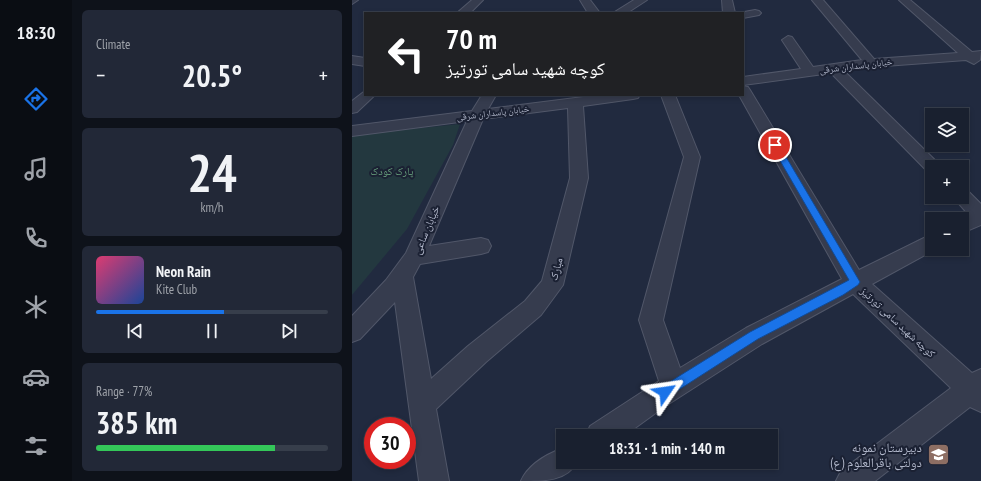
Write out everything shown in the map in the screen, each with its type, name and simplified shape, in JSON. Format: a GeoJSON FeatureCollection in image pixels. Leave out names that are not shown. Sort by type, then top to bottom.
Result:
{"type":"FeatureCollection","features":[{"type":"Feature","properties":{"kind":"street"},"geometry":{"type":"LineString","coordinates":[[464,12],[478,0]]}},
{"type":"Feature","properties":{"kind":"street"},"geometry":{"type":"LineString","coordinates":[[585,0],[593,12]]}},
{"type":"Feature","properties":{"kind":"street"},"geometry":{"type":"LineString","coordinates":[[621,12],[642,0]]}},
{"type":"Feature","properties":{"kind":"street"},"geometry":{"type":"LineString","coordinates":[[727,0],[729,12]]}},
{"type":"Feature","properties":{"kind":"street"},"geometry":{"type":"LineString","coordinates":[[817,0],[872,64]]}},
{"type":"Feature","properties":{"kind":"street"},"geometry":{"type":"LineString","coordinates":[[904,0],[975,55],[981,65]]}},
{"type":"Feature","properties":{"kind":"street"},"geometry":{"type":"LineString","coordinates":[[744,15],[755,13]]}},
{"type":"Feature","properties":{"kind":"street"},"geometry":{"type":"LineString","coordinates":[[788,40],[810,72]]}},
{"type":"Feature","properties":{"kind":"street","name":"خیابان پاسداران شرقی"},"geometry":{"type":"LineString","coordinates":[[744,80],[834,68],[975,55]]}},
{"type":"Feature","properties":{"kind":"street"},"geometry":{"type":"LineString","coordinates":[[352,60],[364,62]]}},
{"type":"Feature","properties":{"kind":"street"},"geometry":{"type":"LineString","coordinates":[[834,68],[926,160]]}},
{"type":"Feature","properties":{"kind":"street","name":"کوچه شهید سامی تورتیز"},"geometry":{"type":"LineString","coordinates":[[744,92],[855,282],[978,390]]}},
{"type":"Feature","properties":{"kind":"street"},"geometry":{"type":"LineString","coordinates":[[352,109],[367,96]]}},
{"type":"Feature","properties":{"kind":"street","name":"خیابان ساعی"},"geometry":{"type":"LineString","coordinates":[[352,331],[373,312],[408,267],[477,115],[488,96]]}},
{"type":"Feature","properties":{"kind":"street","name":"خیابان پاسداران شرقی"},"geometry":{"type":"LineString","coordinates":[[352,131],[626,96]]}},
{"type":"Feature","properties":{"kind":"street"},"geometry":{"type":"LineString","coordinates":[[668,96],[692,157],[651,320],[674,386]]}},
{"type":"Feature","properties":{"kind":"street","name":"مبارک"},"geometry":{"type":"LineString","coordinates":[[422,404],[477,354],[533,308],[552,285],[578,178],[575,103]]}},
{"type":"Feature","properties":{"kind":"street"},"geometry":{"type":"LineString","coordinates":[[969,203],[981,216],[969,222]]}},
{"type":"Feature","properties":{"kind":"street"},"geometry":{"type":"LineString","coordinates":[[434,481],[422,404],[408,267],[481,246]]}},
{"type":"Feature","properties":{"kind":"street"},"geometry":{"type":"LineString","coordinates":[[610,429],[674,386],[754,336],[840,292],[855,282],[925,246]]}},
{"type":"Feature","properties":{"kind":"street"},"geometry":{"type":"LineString","coordinates":[[850,481],[978,390]]}},
{"type":"Feature","properties":{"kind":"street"},"geometry":{"type":"LineString","coordinates":[[536,481],[556,467]]}},
{"type":"Feature","properties":{"kind":"green space","name":"پارک کودک"},"geometry":{"type":"Polygon","coordinates":[[[460,124],[453,145],[407,229],[352,295],[352,135],[460,124]]]}},
{"type":"Feature","properties":{"kind":"place","name":"دبیرستان نمونه دولتی باقرالعلوم (ع)"},"geometry":{"type":"Point","coordinates":[938,454]}},
{"type":"Feature","properties":{"kind":"route"},"geometry":{"type":"LineString","coordinates":[[665,392],[754,336],[840,292],[855,282],[775,145]]}}]}
